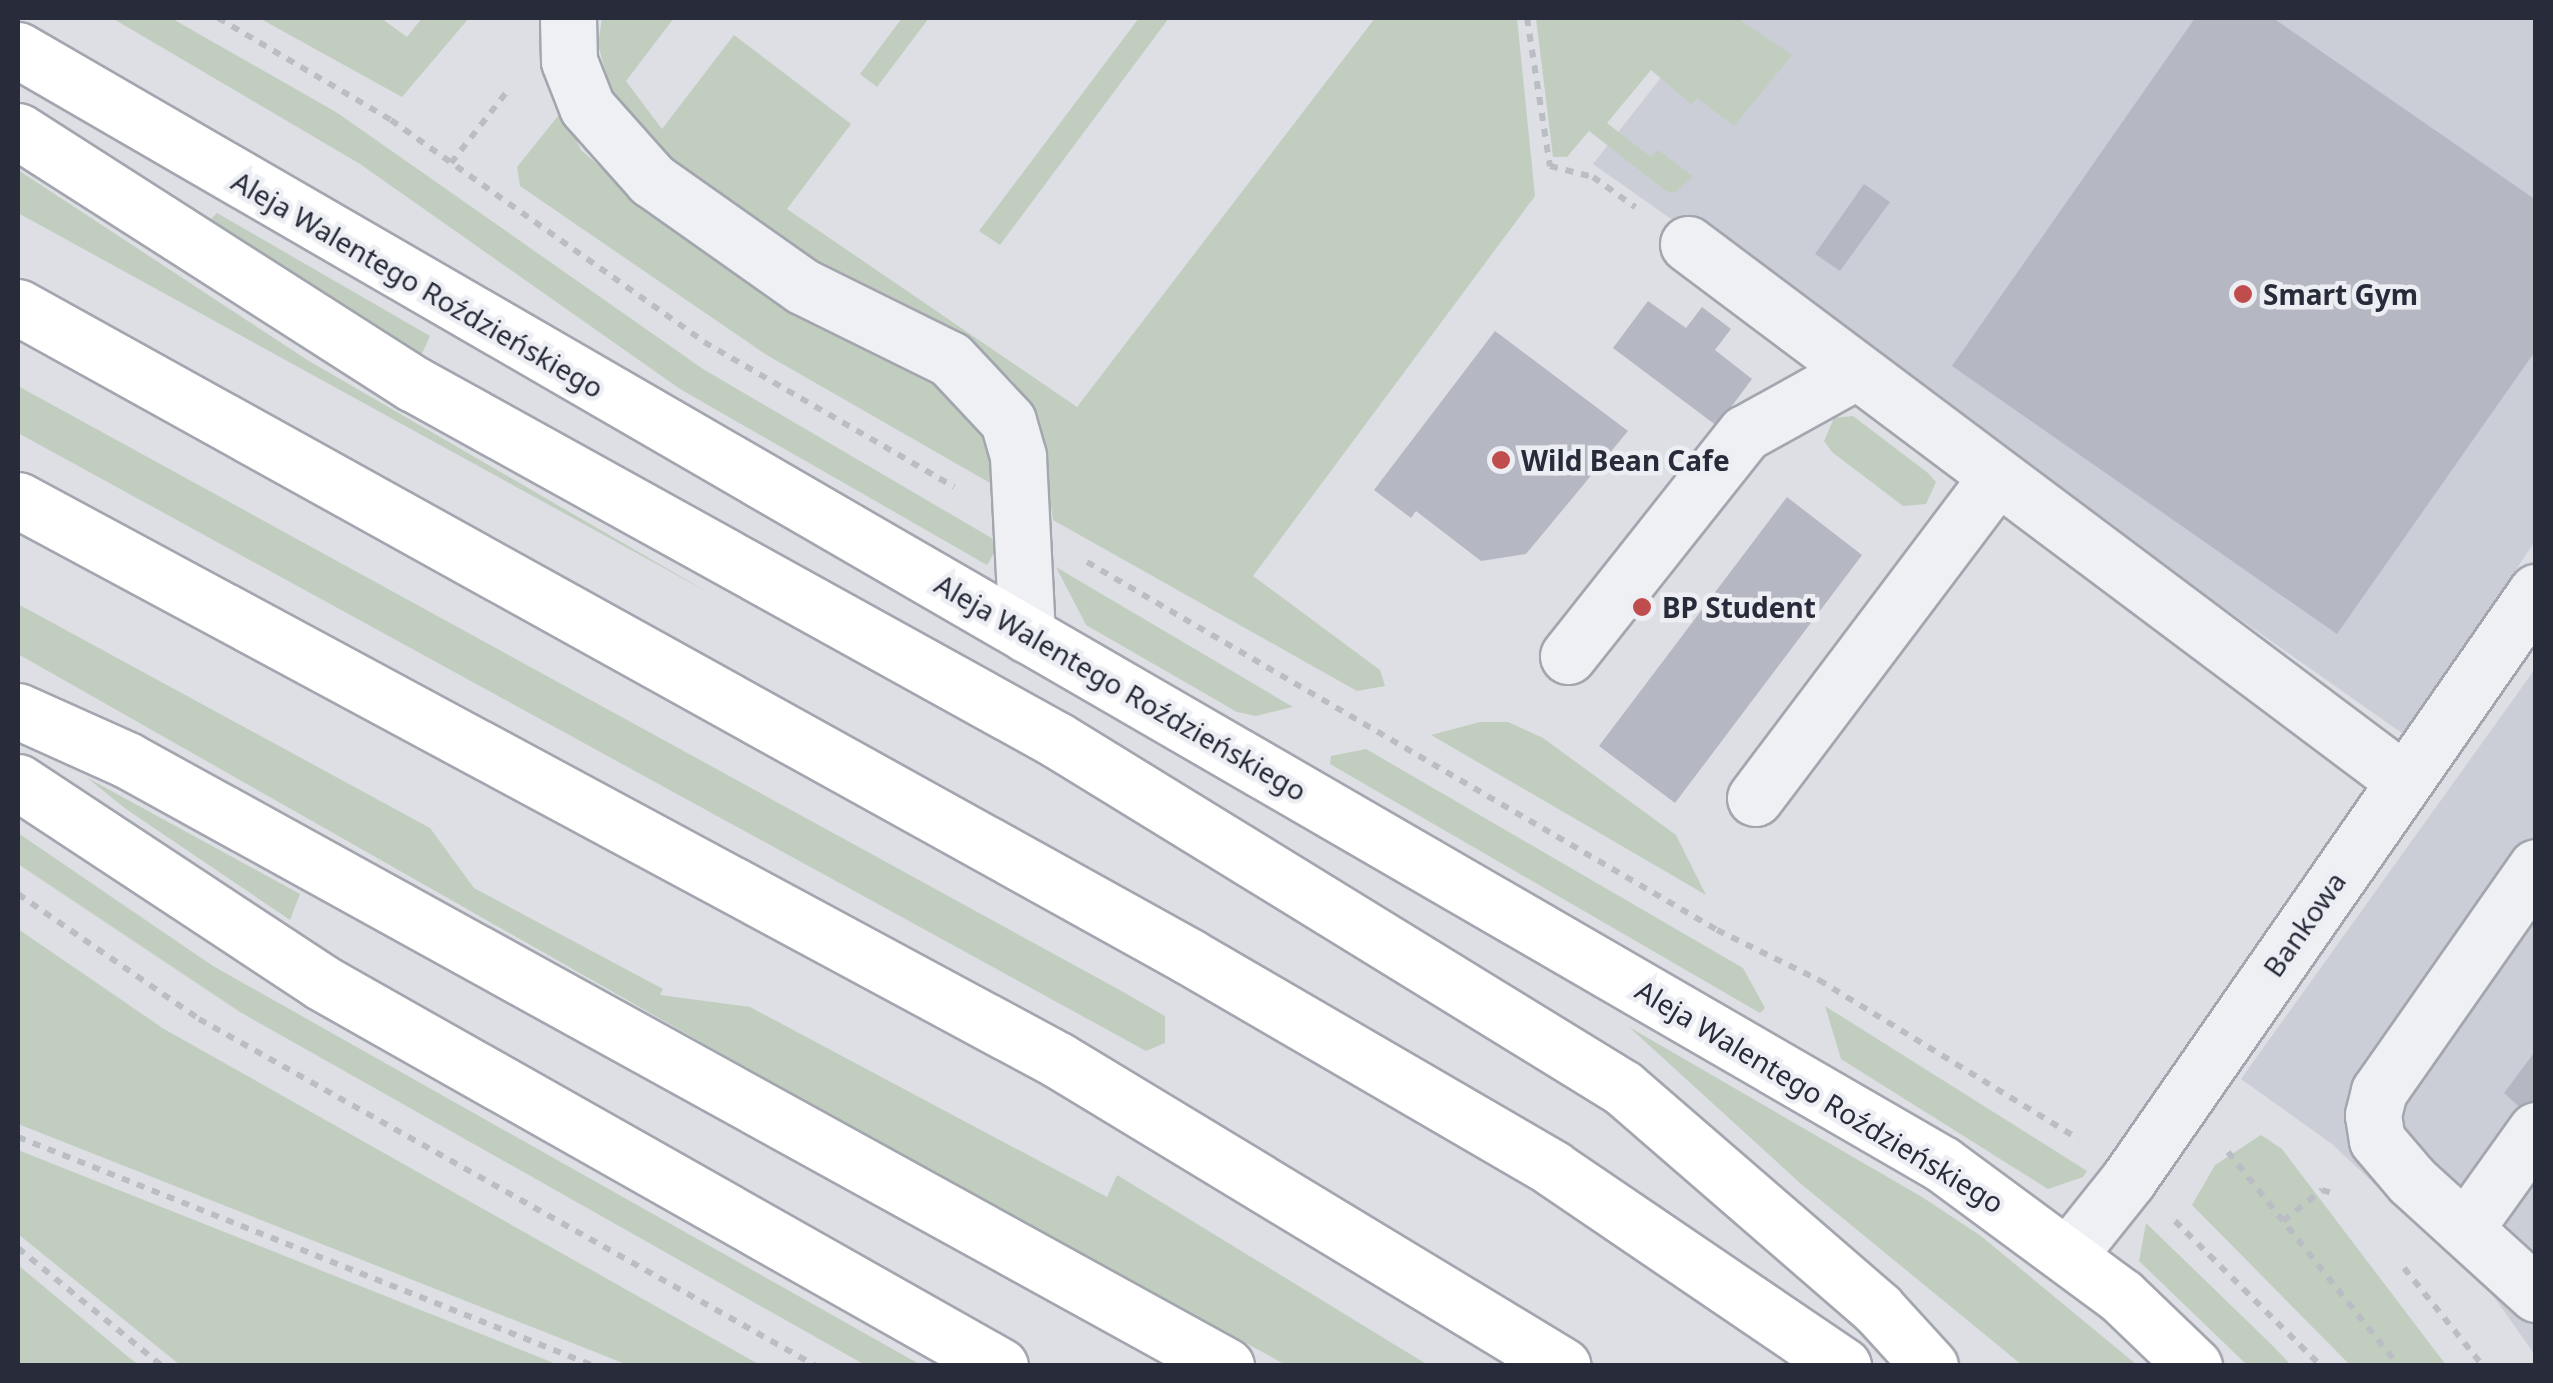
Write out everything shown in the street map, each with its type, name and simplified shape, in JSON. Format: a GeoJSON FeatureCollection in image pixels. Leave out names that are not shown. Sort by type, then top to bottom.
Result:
{"type":"FeatureCollection","features":[{"type":"Feature","properties":{"kind":"main road","name":"Aleja Walentego Roździeńskiego"},"geometry":{"type":"LineString","coordinates":[[18,50],[1942,1164],[2069,1254],[2194,1366]]}},
{"type":"Feature","properties":{"kind":"main road"},"geometry":{"type":"LineString","coordinates":[[18,130],[414,384],[1057,740],[1608,1078],[1878,1309],[1930,1366]]}},
{"type":"Feature","properties":{"kind":"main road"},"geometry":{"type":"LineString","coordinates":[[18,307],[991,842],[1260,997],[1552,1168],[1843,1366]]}},
{"type":"Feature","properties":{"kind":"main road"},"geometry":{"type":"LineString","coordinates":[[18,500],[1058,1060],[1562,1366]]}},
{"type":"Feature","properties":{"kind":"main road"},"geometry":{"type":"LineString","coordinates":[[18,711],[127,760],[1226,1366]]}},
{"type":"Feature","properties":{"kind":"main road"},"geometry":{"type":"LineString","coordinates":[[18,782],[321,982],[1000,1366]]}},
{"type":"Feature","properties":{"kind":"lane"},"geometry":{"type":"LineString","coordinates":[[568,18],[569,61],[587,107],[652,180],[802,286],[950,359],[1008,421],[1024,526],[1027,635]]}},
{"type":"Feature","properties":{"kind":"lane"},"geometry":{"type":"LineString","coordinates":[[1688,244],[1995,479],[2403,780]]}},
{"type":"Feature","properties":{"kind":"lane"},"geometry":{"type":"LineString","coordinates":[[1568,656],[1745,433],[1855,372]]}},
{"type":"Feature","properties":{"kind":"lane"},"geometry":{"type":"LineString","coordinates":[[1756,798],[1995,479]]}},
{"type":"Feature","properties":{"kind":"lane","name":"Bankowa"},"geometry":{"type":"LineString","coordinates":[[2069,1254],[2128,1180],[2403,780],[2519,649],[2536,592]]}},
{"type":"Feature","properties":{"kind":"lane"},"geometry":{"type":"LineString","coordinates":[[2536,867],[2380,1090],[2373,1115],[2376,1140],[2536,1294]]}},
{"type":"Feature","properties":{"kind":"lane"},"geometry":{"type":"LineString","coordinates":[[2465,1229],[2536,1130]]}},
{"type":"Feature","properties":{"kind":"path"},"geometry":{"type":"LineString","coordinates":[[218,18],[391,120],[704,342],[1717,930],[1819,980],[2097,1150],[2236,1276],[2321,1366]]}},
{"type":"Feature","properties":{"kind":"path"},"geometry":{"type":"LineString","coordinates":[[1527,18],[1550,166],[1593,177],[1688,244]]}},
{"type":"Feature","properties":{"kind":"path"},"geometry":{"type":"LineString","coordinates":[[18,894],[198,1019],[816,1366]]}},
{"type":"Feature","properties":{"kind":"path"},"geometry":{"type":"LineString","coordinates":[[18,1137],[594,1366]]}},
{"type":"Feature","properties":{"kind":"path"},"geometry":{"type":"LineString","coordinates":[[2228,1153],[2399,1366]]}},
{"type":"Feature","properties":{"kind":"path"},"geometry":{"type":"LineString","coordinates":[[2283,1221],[2322,1190],[2346,1197]]}},
{"type":"Feature","properties":{"kind":"path"},"geometry":{"type":"LineString","coordinates":[[18,1248],[162,1366]]}},
{"type":"Feature","properties":{"kind":"path"},"geometry":{"type":"LineString","coordinates":[[2396,1258],[2484,1366]]}},
{"type":"Feature","properties":{"kind":"shaded area"},"geometry":{"type":"Polygon","coordinates":[[[1708,18],[2535,18],[2535,541],[2406,736],[1593,164],[1708,18]]]}},
{"type":"Feature","properties":{"kind":"shaded area"},"geometry":{"type":"Polygon","coordinates":[[[2535,669],[2535,1355],[2494,1297],[2332,1144],[2241,1079],[2535,669]]]}},
{"type":"Feature","properties":{"kind":"green space"},"geometry":{"type":"Polygon","coordinates":[[[112,18],[171,18],[336,112],[703,369],[1000,543],[987,565],[680,389],[360,164],[112,18]]]}},
{"type":"Feature","properties":{"kind":"green space"},"geometry":{"type":"Polygon","coordinates":[[[259,18],[381,18],[407,37],[422,18],[469,18],[402,97],[259,18]]]}},
{"type":"Feature","properties":{"kind":"green space"},"geometry":{"type":"Polygon","coordinates":[[[602,18],[674,18],[626,81],[662,129],[734,35],[851,124],[787,209],[1077,407],[1375,18],[1517,18],[1535,196],[1253,576],[1380,670],[1385,686],[1357,691],[1053,520],[1039,423],[1012,380],[969,344],[823,268],[682,172],[615,104],[598,45],[602,18]]]}},
{"type":"Feature","properties":{"kind":"green space"},"geometry":{"type":"Polygon","coordinates":[[[902,18],[929,18],[877,87],[860,74],[902,18]]]}},
{"type":"Feature","properties":{"kind":"green space"},"geometry":{"type":"Polygon","coordinates":[[[1139,18],[1169,18],[1000,245],[979,231],[1139,18]]]}},
{"type":"Feature","properties":{"kind":"green space"},"geometry":{"type":"Polygon","coordinates":[[[1536,18],[1737,18],[1792,55],[1734,126],[1697,98],[1692,105],[1651,70],[1607,123],[1651,157],[1658,150],[1693,176],[1675,193],[1666,191],[1589,131],[1567,157],[1553,157],[1536,18]]]}},
{"type":"Feature","properties":{"kind":"green space"},"geometry":{"type":"Polygon","coordinates":[[[562,111],[581,150],[671,229],[771,297],[944,390],[975,418],[993,452],[997,487],[765,354],[520,186],[517,167],[562,111]]]}},
{"type":"Feature","properties":{"kind":"green space"},"geometry":{"type":"Polygon","coordinates":[[[18,170],[309,361],[711,594],[18,213],[18,170]]]}},
{"type":"Feature","properties":{"kind":"green space"},"geometry":{"type":"Polygon","coordinates":[[[217,213],[430,336],[420,358],[213,230],[210,220],[217,213]]]}},
{"type":"Feature","properties":{"kind":"green space"},"geometry":{"type":"Polygon","coordinates":[[[18,386],[1165,1016],[1165,1043],[1146,1051],[18,433],[18,386]]]}},
{"type":"Feature","properties":{"kind":"green space"},"geometry":{"type":"Polygon","coordinates":[[[1853,416],[1936,482],[1926,504],[1903,506],[1832,452],[1824,441],[1834,418],[1853,416]]]}},
{"type":"Feature","properties":{"kind":"green space"},"geometry":{"type":"Polygon","coordinates":[[[1056,567],[1293,707],[1256,716],[1237,712],[1086,625],[1056,567]]]}},
{"type":"Feature","properties":{"kind":"green space"},"geometry":{"type":"Polygon","coordinates":[[[18,604],[430,828],[474,888],[663,989],[660,995],[750,1007],[1107,1197],[1117,1175],[1428,1365],[1286,1365],[863,1134],[18,654],[18,604]]]}},
{"type":"Feature","properties":{"kind":"green space"},"geometry":{"type":"Polygon","coordinates":[[[1480,722],[1508,722],[1543,738],[1676,835],[1706,895],[1431,735],[1480,722]]]}},
{"type":"Feature","properties":{"kind":"green space"},"geometry":{"type":"Polygon","coordinates":[[[1366,749],[1743,968],[1765,1008],[1760,1013],[1330,764],[1331,756],[1366,749]]]}},
{"type":"Feature","properties":{"kind":"green space"},"geometry":{"type":"Polygon","coordinates":[[[86,777],[300,894],[290,920],[126,809],[86,777]]]}},
{"type":"Feature","properties":{"kind":"green space"},"geometry":{"type":"Polygon","coordinates":[[[18,833],[213,966],[921,1365],[865,1365],[240,1012],[18,864],[18,833]]]}},
{"type":"Feature","properties":{"kind":"green space"},"geometry":{"type":"Polygon","coordinates":[[[18,929],[164,1029],[760,1365],[628,1365],[18,1124],[18,929]]]}},
{"type":"Feature","properties":{"kind":"green space"},"geometry":{"type":"Polygon","coordinates":[[[1825,1006],[2087,1171],[2083,1177],[2048,1189],[1841,1059],[1825,1006]]]}},
{"type":"Feature","properties":{"kind":"green space"},"geometry":{"type":"Polygon","coordinates":[[[1629,1027],[1922,1197],[1981,1236],[2137,1365],[2022,1365],[1801,1184],[1629,1027]]]}},
{"type":"Feature","properties":{"kind":"green space"},"geometry":{"type":"Polygon","coordinates":[[[2261,1135],[2282,1149],[2446,1365],[2350,1365],[2192,1205],[2215,1165],[2261,1135]]]}},
{"type":"Feature","properties":{"kind":"green space"},"geometry":{"type":"Polygon","coordinates":[[[18,1150],[559,1365],[180,1365],[18,1234],[18,1150]]]}},
{"type":"Feature","properties":{"kind":"green space"},"geometry":{"type":"Polygon","coordinates":[[[2146,1223],[2291,1365],[2247,1365],[2139,1261],[2146,1223]]]}},
{"type":"Feature","properties":{"kind":"green space"},"geometry":{"type":"Polygon","coordinates":[[[18,1265],[132,1360],[139,1365],[18,1365],[18,1265]]]}},
{"type":"Feature","properties":{"kind":"building"},"geometry":{"type":"Polygon","coordinates":[[[2195,18],[2273,18],[2536,200],[2536,350],[2337,634],[1952,366],[2195,18]]]}},
{"type":"Feature","properties":{"kind":"building"},"geometry":{"type":"Polygon","coordinates":[[[1864,184],[1890,202],[1840,271],[1815,254],[1864,184]]]}},
{"type":"Feature","properties":{"kind":"building"},"geometry":{"type":"Polygon","coordinates":[[[1648,301],[1686,328],[1702,307],[1731,329],[1715,350],[1752,379],[1717,426],[1613,348],[1648,301]]]}},
{"type":"Feature","properties":{"kind":"building","name":"Wild Bean Cafe"},"geometry":{"type":"Polygon","coordinates":[[[1495,331],[1628,431],[1526,554],[1481,561],[1416,511],[1411,518],[1374,490],[1495,331]]]}},
{"type":"Feature","properties":{"kind":"building"},"geometry":{"type":"Polygon","coordinates":[[[1787,497],[1862,555],[1675,803],[1599,746],[1787,497]]]}},
{"type":"Feature","properties":{"kind":"building"},"geometry":{"type":"Polygon","coordinates":[[[2536,1050],[2536,1122],[2504,1093],[2536,1050]]]}},
{"type":"Feature","properties":{"kind":"place","name":"Smart Gym"},"geometry":{"type":"Point","coordinates":[2243,294]}},
{"type":"Feature","properties":{"kind":"place","name":"Wild Bean Cafe"},"geometry":{"type":"Point","coordinates":[1501,460]}},
{"type":"Feature","properties":{"kind":"place","name":"BP Student"},"geometry":{"type":"Point","coordinates":[1642,607]}}]}
